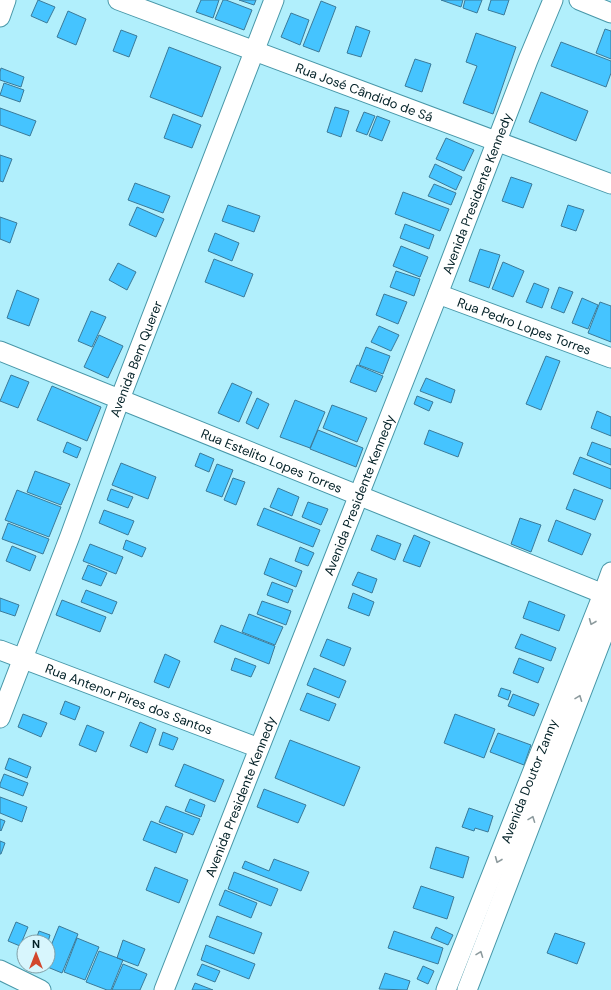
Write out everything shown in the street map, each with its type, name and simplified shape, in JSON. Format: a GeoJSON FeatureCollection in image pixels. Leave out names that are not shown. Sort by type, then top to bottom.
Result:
{"type":"FeatureCollection","features":[{"type":"Feature","properties":{"kind":"street"},"geometry":{"type":"LineString","coordinates":[[0,17],[6,0]]}},
{"type":"Feature","properties":{"kind":"street","name":"Rua José Cândido de Sá"},"geometry":{"type":"LineString","coordinates":[[118,0],[611,184]]}},
{"type":"Feature","properties":{"kind":"street"},"geometry":{"type":"LineString","coordinates":[[161,0],[170,20]]}},
{"type":"Feature","properties":{"kind":"street","name":"Avenida Bem Querer"},"geometry":{"type":"LineString","coordinates":[[0,718],[70,536],[120,399],[274,0]]}},
{"type":"Feature","properties":{"kind":"street","name":"Avenida Presidente Kennedy"},"geometry":{"type":"LineString","coordinates":[[164,990],[438,294],[528,60],[553,0]]}},
{"type":"Feature","properties":{"kind":"street"},"geometry":{"type":"LineString","coordinates":[[579,0],[611,13]]}},
{"type":"Feature","properties":{"kind":"street","name":"Rua Pedro Lopes Torres"},"geometry":{"type":"LineString","coordinates":[[438,294],[611,358]]}},
{"type":"Feature","properties":{"kind":"street","name":"Rua Estelito Lopes Torres"},"geometry":{"type":"LineString","coordinates":[[0,351],[607,595]]}},
{"type":"Feature","properties":{"kind":"street","name":"Avenida Doutor Zanny"},"geometry":{"type":"LineString","coordinates":[[446,990],[607,595],[611,572]]}},
{"type":"Feature","properties":{"kind":"street","name":"Avenida Doutor Zanny"},"geometry":{"type":"LineString","coordinates":[[466,990],[611,615]]}},
{"type":"Feature","properties":{"kind":"street","name":"Rua Antenor Pires dos Santos"},"geometry":{"type":"LineString","coordinates":[[0,650],[259,748]]}},
{"type":"Feature","properties":{"kind":"street"},"geometry":{"type":"LineString","coordinates":[[0,970],[41,990]]}},
{"type":"Feature","properties":{"kind":"building"},"geometry":{"type":"Polygon","coordinates":[[[38,0],[55,7],[47,23],[31,16],[38,0]]]}},
{"type":"Feature","properties":{"kind":"building"},"geometry":{"type":"Polygon","coordinates":[[[201,0],[219,0],[213,18],[196,12],[201,0]]]}},
{"type":"Feature","properties":{"kind":"building"},"geometry":{"type":"Polygon","coordinates":[[[223,0],[252,10],[244,30],[215,19],[223,0]]]}},
{"type":"Feature","properties":{"kind":"building"},"geometry":{"type":"Polygon","coordinates":[[[239,0],[256,0],[254,5],[239,0]]]}},
{"type":"Feature","properties":{"kind":"building"},"geometry":{"type":"Polygon","coordinates":[[[441,0],[463,0],[461,7],[441,0]]]}},
{"type":"Feature","properties":{"kind":"building"},"geometry":{"type":"Polygon","coordinates":[[[465,0],[482,0],[477,13],[463,8],[465,0]]]}},
{"type":"Feature","properties":{"kind":"building"},"geometry":{"type":"Polygon","coordinates":[[[491,0],[509,0],[504,15],[488,10],[491,0]]]}},
{"type":"Feature","properties":{"kind":"building"},"geometry":{"type":"Polygon","coordinates":[[[321,1],[336,7],[319,52],[303,46],[321,1]]]}},
{"type":"Feature","properties":{"kind":"building"},"geometry":{"type":"Polygon","coordinates":[[[68,11],[86,19],[76,45],[57,37],[68,11]]]}},
{"type":"Feature","properties":{"kind":"building"},"geometry":{"type":"Polygon","coordinates":[[[291,13],[309,20],[300,45],[281,37],[291,13]]]}},
{"type":"Feature","properties":{"kind":"building"},"geometry":{"type":"Polygon","coordinates":[[[356,26],[370,31],[361,57],[347,53],[356,26]]]}},
{"type":"Feature","properties":{"kind":"building"},"geometry":{"type":"Polygon","coordinates":[[[605,29],[611,31],[611,59],[596,53],[605,29]]]}},
{"type":"Feature","properties":{"kind":"building"},"geometry":{"type":"Polygon","coordinates":[[[121,30],[137,36],[129,57],[113,51],[121,30]]]}},
{"type":"Feature","properties":{"kind":"building"},"geometry":{"type":"Polygon","coordinates":[[[476,33],[516,47],[493,114],[463,103],[477,66],[466,62],[476,33]]]}},
{"type":"Feature","properties":{"kind":"building"},"geometry":{"type":"Polygon","coordinates":[[[561,42],[611,61],[611,73],[606,87],[551,66],[561,42]]]}},
{"type":"Feature","properties":{"kind":"building"},"geometry":{"type":"Polygon","coordinates":[[[169,47],[221,67],[202,117],[150,97],[169,47]]]}},
{"type":"Feature","properties":{"kind":"building"},"geometry":{"type":"Polygon","coordinates":[[[415,59],[431,64],[422,92],[405,86],[415,59]]]}},
{"type":"Feature","properties":{"kind":"building"},"geometry":{"type":"Polygon","coordinates":[[[1,68],[24,77],[21,87],[0,80],[1,68]]]}},
{"type":"Feature","properties":{"kind":"building"},"geometry":{"type":"Polygon","coordinates":[[[4,83],[24,90],[20,102],[0,95],[4,83]]]}},
{"type":"Feature","properties":{"kind":"building"},"geometry":{"type":"Polygon","coordinates":[[[541,92],[588,111],[576,141],[529,122],[541,92]]]}},
{"type":"Feature","properties":{"kind":"building"},"geometry":{"type":"Polygon","coordinates":[[[335,107],[349,111],[341,137],[327,132],[335,107]]]}},
{"type":"Feature","properties":{"kind":"building"},"geometry":{"type":"Polygon","coordinates":[[[0,108],[36,121],[30,136],[0,125],[0,108]]]}},
{"type":"Feature","properties":{"kind":"building"},"geometry":{"type":"Polygon","coordinates":[[[364,112],[375,116],[367,135],[356,131],[364,112]]]}},
{"type":"Feature","properties":{"kind":"building"},"geometry":{"type":"Polygon","coordinates":[[[173,114],[201,125],[192,148],[164,138],[173,114]]]}},
{"type":"Feature","properties":{"kind":"building"},"geometry":{"type":"Polygon","coordinates":[[[377,116],[390,121],[382,141],[369,136],[377,116]]]}},
{"type":"Feature","properties":{"kind":"building"},"geometry":{"type":"Polygon","coordinates":[[[446,138],[474,150],[464,171],[436,159],[446,138]]]}},
{"type":"Feature","properties":{"kind":"building"},"geometry":{"type":"Polygon","coordinates":[[[0,155],[12,159],[3,182],[0,181],[0,155]]]}},
{"type":"Feature","properties":{"kind":"building"},"geometry":{"type":"Polygon","coordinates":[[[435,164],[462,177],[456,190],[429,177],[435,164]]]}},
{"type":"Feature","properties":{"kind":"building"},"geometry":{"type":"Polygon","coordinates":[[[511,177],[532,184],[523,208],[502,201],[511,177]]]}},
{"type":"Feature","properties":{"kind":"building"},"geometry":{"type":"Polygon","coordinates":[[[135,183],[170,196],[163,213],[128,200],[135,183]]]}},
{"type":"Feature","properties":{"kind":"building"},"geometry":{"type":"Polygon","coordinates":[[[434,184],[456,193],[451,205],[428,196],[434,184]]]}},
{"type":"Feature","properties":{"kind":"building"},"geometry":{"type":"Polygon","coordinates":[[[403,192],[449,209],[440,231],[395,214],[403,192]]]}},
{"type":"Feature","properties":{"kind":"building"},"geometry":{"type":"Polygon","coordinates":[[[228,205],[260,216],[254,232],[222,221],[228,205]]]}},
{"type":"Feature","properties":{"kind":"building"},"geometry":{"type":"Polygon","coordinates":[[[568,205],[584,210],[576,231],[561,226],[568,205]]]}},
{"type":"Feature","properties":{"kind":"building"},"geometry":{"type":"Polygon","coordinates":[[[137,207],[164,219],[156,237],[129,225],[137,207]]]}},
{"type":"Feature","properties":{"kind":"building"},"geometry":{"type":"Polygon","coordinates":[[[0,217],[17,223],[10,243],[0,239],[0,217]]]}},
{"type":"Feature","properties":{"kind":"building"},"geometry":{"type":"Polygon","coordinates":[[[405,224],[434,235],[429,249],[400,238],[405,224]]]}},
{"type":"Feature","properties":{"kind":"building"},"geometry":{"type":"Polygon","coordinates":[[[215,233],[239,243],[232,261],[208,251],[215,233]]]}},
{"type":"Feature","properties":{"kind":"building"},"geometry":{"type":"Polygon","coordinates":[[[401,246],[428,257],[420,277],[393,266],[401,246]]]}},
{"type":"Feature","properties":{"kind":"building"},"geometry":{"type":"Polygon","coordinates":[[[480,249],[500,255],[489,288],[469,281],[480,249]]]}},
{"type":"Feature","properties":{"kind":"building"},"geometry":{"type":"Polygon","coordinates":[[[214,259],[253,274],[244,297],[205,282],[214,259]]]}},
{"type":"Feature","properties":{"kind":"building"},"geometry":{"type":"Polygon","coordinates":[[[503,262],[524,271],[513,297],[492,289],[503,262]]]}},
{"type":"Feature","properties":{"kind":"building"},"geometry":{"type":"Polygon","coordinates":[[[118,263],[136,272],[127,290],[109,280],[118,263]]]}},
{"type":"Feature","properties":{"kind":"building"},"geometry":{"type":"Polygon","coordinates":[[[396,271],[420,279],[414,296],[390,287],[396,271]]]}},
{"type":"Feature","properties":{"kind":"building"},"geometry":{"type":"Polygon","coordinates":[[[534,283],[549,289],[542,308],[526,302],[534,283]]]}},
{"type":"Feature","properties":{"kind":"building"},"geometry":{"type":"Polygon","coordinates":[[[559,287],[573,292],[564,313],[551,308],[559,287]]]}},
{"type":"Feature","properties":{"kind":"building"},"geometry":{"type":"Polygon","coordinates":[[[17,290],[39,299],[29,326],[7,318],[17,290]]]}},
{"type":"Feature","properties":{"kind":"building"},"geometry":{"type":"Polygon","coordinates":[[[384,294],[407,302],[398,324],[376,315],[384,294]]]}},
{"type":"Feature","properties":{"kind":"building"},"geometry":{"type":"Polygon","coordinates":[[[582,298],[598,305],[588,329],[572,323],[582,298]]]}},
{"type":"Feature","properties":{"kind":"building"},"geometry":{"type":"Polygon","coordinates":[[[600,302],[611,306],[611,342],[588,333],[600,302]]]}},
{"type":"Feature","properties":{"kind":"building"},"geometry":{"type":"Polygon","coordinates":[[[91,311],[106,317],[92,347],[78,341],[91,311]]]}},
{"type":"Feature","properties":{"kind":"building"},"geometry":{"type":"Polygon","coordinates":[[[379,326],[399,335],[391,351],[371,342],[379,326]]]}},
{"type":"Feature","properties":{"kind":"building"},"geometry":{"type":"Polygon","coordinates":[[[99,335],[123,346],[108,378],[84,367],[99,335]]]}},
{"type":"Feature","properties":{"kind":"building"},"geometry":{"type":"Polygon","coordinates":[[[366,347],[390,356],[383,374],[359,365],[366,347]]]}},
{"type":"Feature","properties":{"kind":"building"},"geometry":{"type":"Polygon","coordinates":[[[546,356],[560,361],[541,410],[526,404],[546,356]]]}},
{"type":"Feature","properties":{"kind":"building"},"geometry":{"type":"Polygon","coordinates":[[[357,365],[383,376],[376,392],[350,382],[357,365]]]}},
{"type":"Feature","properties":{"kind":"building"},"geometry":{"type":"Polygon","coordinates":[[[11,375],[29,382],[18,408],[0,401],[11,375]]]}},
{"type":"Feature","properties":{"kind":"building"},"geometry":{"type":"Polygon","coordinates":[[[426,378],[455,390],[451,403],[420,391],[426,378]]]}},
{"type":"Feature","properties":{"kind":"building"},"geometry":{"type":"Polygon","coordinates":[[[232,383],[252,392],[239,422],[218,413],[232,383]]]}},
{"type":"Feature","properties":{"kind":"building"},"geometry":{"type":"Polygon","coordinates":[[[52,386],[101,407],[87,441],[37,420],[52,386]]]}},
{"type":"Feature","properties":{"kind":"building"},"geometry":{"type":"Polygon","coordinates":[[[417,396],[433,402],[429,411],[414,404],[417,396]]]}},
{"type":"Feature","properties":{"kind":"building"},"geometry":{"type":"Polygon","coordinates":[[[257,398],[269,404],[258,429],[246,423],[257,398]]]}},
{"type":"Feature","properties":{"kind":"building"},"geometry":{"type":"Polygon","coordinates":[[[295,400],[325,412],[310,448],[280,437],[295,400]]]}},
{"type":"Feature","properties":{"kind":"building"},"geometry":{"type":"Polygon","coordinates":[[[332,405],[367,418],[357,442],[323,428],[332,405]]]}},
{"type":"Feature","properties":{"kind":"building"},"geometry":{"type":"Polygon","coordinates":[[[597,411],[611,417],[611,436],[591,428],[597,411]]]}},
{"type":"Feature","properties":{"kind":"building"},"geometry":{"type":"Polygon","coordinates":[[[318,430],[363,448],[356,467],[310,449],[318,430]]]}},
{"type":"Feature","properties":{"kind":"building"},"geometry":{"type":"Polygon","coordinates":[[[429,430],[463,443],[458,457],[424,444],[429,430]]]}},
{"type":"Feature","properties":{"kind":"building"},"geometry":{"type":"Polygon","coordinates":[[[67,442],[81,448],[77,458],[63,452],[67,442]]]}},
{"type":"Feature","properties":{"kind":"building"},"geometry":{"type":"Polygon","coordinates":[[[592,442],[611,449],[611,465],[587,455],[592,442]]]}},
{"type":"Feature","properties":{"kind":"building"},"geometry":{"type":"Polygon","coordinates":[[[200,453],[214,459],[209,472],[195,466],[200,453]]]}},
{"type":"Feature","properties":{"kind":"building"},"geometry":{"type":"Polygon","coordinates":[[[580,457],[611,469],[611,489],[573,474],[580,457]]]}},
{"type":"Feature","properties":{"kind":"building"},"geometry":{"type":"Polygon","coordinates":[[[121,463],[156,477],[148,499],[112,485],[121,463]]]}},
{"type":"Feature","properties":{"kind":"building"},"geometry":{"type":"Polygon","coordinates":[[[217,464],[233,470],[222,497],[206,491],[217,464]]]}},
{"type":"Feature","properties":{"kind":"building"},"geometry":{"type":"Polygon","coordinates":[[[35,471],[70,484],[61,505],[27,492],[35,471]]]}},
{"type":"Feature","properties":{"kind":"building"},"geometry":{"type":"Polygon","coordinates":[[[233,478],[245,482],[236,505],[224,500],[233,478]]]}},
{"type":"Feature","properties":{"kind":"building"},"geometry":{"type":"Polygon","coordinates":[[[278,488],[299,497],[292,516],[270,507],[278,488]]]}},
{"type":"Feature","properties":{"kind":"building"},"geometry":{"type":"Polygon","coordinates":[[[111,489],[133,497],[128,508],[107,500],[111,489]]]}},
{"type":"Feature","properties":{"kind":"building"},"geometry":{"type":"Polygon","coordinates":[[[574,489],[603,500],[595,520],[566,509],[574,489]]]}},
{"type":"Feature","properties":{"kind":"building"},"geometry":{"type":"Polygon","coordinates":[[[17,490],[61,507],[49,537],[5,520],[17,490]]]}},
{"type":"Feature","properties":{"kind":"building"},"geometry":{"type":"Polygon","coordinates":[[[308,502],[328,509],[321,525],[302,517],[308,502]]]}},
{"type":"Feature","properties":{"kind":"building"},"geometry":{"type":"Polygon","coordinates":[[[264,508],[320,530],[313,547],[257,525],[264,508]]]}},
{"type":"Feature","properties":{"kind":"building"},"geometry":{"type":"Polygon","coordinates":[[[104,510],[134,521],[128,535],[99,523],[104,510]]]}},
{"type":"Feature","properties":{"kind":"building"},"geometry":{"type":"Polygon","coordinates":[[[520,518],[541,525],[531,552],[511,544],[520,518]]]}},
{"type":"Feature","properties":{"kind":"building"},"geometry":{"type":"Polygon","coordinates":[[[556,520],[591,534],[582,555],[548,541],[556,520]]]}},
{"type":"Feature","properties":{"kind":"building"},"geometry":{"type":"Polygon","coordinates":[[[8,523],[49,539],[43,554],[2,539],[8,523]]]}},
{"type":"Feature","properties":{"kind":"building"},"geometry":{"type":"Polygon","coordinates":[[[377,535],[401,544],[395,560],[371,550],[377,535]]]}},
{"type":"Feature","properties":{"kind":"building"},"geometry":{"type":"Polygon","coordinates":[[[414,535],[430,542],[420,567],[403,561],[414,535]]]}},
{"type":"Feature","properties":{"kind":"building"},"geometry":{"type":"Polygon","coordinates":[[[126,540],[146,548],[142,557],[123,549],[126,540]]]}},
{"type":"Feature","properties":{"kind":"building"},"geometry":{"type":"Polygon","coordinates":[[[90,544],[123,557],[116,574],[83,561],[90,544]]]}},
{"type":"Feature","properties":{"kind":"building"},"geometry":{"type":"Polygon","coordinates":[[[12,546],[36,556],[30,571],[6,561],[12,546]]]}},
{"type":"Feature","properties":{"kind":"building"},"geometry":{"type":"Polygon","coordinates":[[[300,547],[314,553],[308,566],[295,561],[300,547]]]}},
{"type":"Feature","properties":{"kind":"building"},"geometry":{"type":"Polygon","coordinates":[[[270,558],[302,571],[296,587],[264,574],[270,558]]]}},
{"type":"Feature","properties":{"kind":"building"},"geometry":{"type":"Polygon","coordinates":[[[88,565],[107,573],[101,586],[82,579],[88,565]]]}},
{"type":"Feature","properties":{"kind":"building"},"geometry":{"type":"Polygon","coordinates":[[[358,572],[377,579],[372,593],[352,585],[358,572]]]}},
{"type":"Feature","properties":{"kind":"building"},"geometry":{"type":"Polygon","coordinates":[[[272,582],[293,590],[288,603],[267,595],[272,582]]]}},
{"type":"Feature","properties":{"kind":"building"},"geometry":{"type":"Polygon","coordinates":[[[86,590],[117,602],[112,614],[81,602],[86,590]]]}},
{"type":"Feature","properties":{"kind":"building"},"geometry":{"type":"Polygon","coordinates":[[[353,593],[374,602],[369,616],[348,608],[353,593]]]}},
{"type":"Feature","properties":{"kind":"building"},"geometry":{"type":"Polygon","coordinates":[[[0,598],[19,605],[15,616],[0,611],[0,598]]]}},
{"type":"Feature","properties":{"kind":"building"},"geometry":{"type":"Polygon","coordinates":[[[62,600],[106,617],[100,632],[56,615],[62,600]]]}},
{"type":"Feature","properties":{"kind":"building"},"geometry":{"type":"Polygon","coordinates":[[[262,601],[291,611],[286,625],[257,614],[262,601]]]}},
{"type":"Feature","properties":{"kind":"building"},"geometry":{"type":"Polygon","coordinates":[[[529,601],[565,615],[559,631],[523,618],[529,601]]]}},
{"type":"Feature","properties":{"kind":"building"},"geometry":{"type":"Polygon","coordinates":[[[249,614],[283,627],[275,645],[242,632],[249,614]]]}},
{"type":"Feature","properties":{"kind":"building"},"geometry":{"type":"Polygon","coordinates":[[[221,625],[275,646],[269,664],[214,642],[221,625]]]}},
{"type":"Feature","properties":{"kind":"building"},"geometry":{"type":"Polygon","coordinates":[[[521,634],[556,648],[551,661],[515,648],[521,634]]]}},
{"type":"Feature","properties":{"kind":"building"},"geometry":{"type":"Polygon","coordinates":[[[327,639],[351,648],[344,666],[320,656],[327,639]]]}},
{"type":"Feature","properties":{"kind":"building"},"geometry":{"type":"Polygon","coordinates":[[[165,654],[180,661],[169,688],[154,682],[165,654]]]}},
{"type":"Feature","properties":{"kind":"building"},"geometry":{"type":"Polygon","coordinates":[[[235,658],[256,666],[251,677],[231,670],[235,658]]]}},
{"type":"Feature","properties":{"kind":"building"},"geometry":{"type":"Polygon","coordinates":[[[519,658],[544,668],[538,683],[513,673],[519,658]]]}},
{"type":"Feature","properties":{"kind":"building"},"geometry":{"type":"Polygon","coordinates":[[[314,668],[346,681],[339,698],[307,685],[314,668]]]}},
{"type":"Feature","properties":{"kind":"building"},"geometry":{"type":"Polygon","coordinates":[[[501,688],[511,691],[508,700],[498,696],[501,688]]]}},
{"type":"Feature","properties":{"kind":"building"},"geometry":{"type":"Polygon","coordinates":[[[307,693],[336,704],[329,721],[300,710],[307,693]]]}},
{"type":"Feature","properties":{"kind":"building"},"geometry":{"type":"Polygon","coordinates":[[[513,694],[539,704],[534,716],[508,706],[513,694]]]}},
{"type":"Feature","properties":{"kind":"building"},"geometry":{"type":"Polygon","coordinates":[[[65,701],[80,707],[75,720],[60,714],[65,701]]]}},
{"type":"Feature","properties":{"kind":"building"},"geometry":{"type":"Polygon","coordinates":[[[23,714],[47,723],[41,737],[18,727],[23,714]]]}},
{"type":"Feature","properties":{"kind":"building"},"geometry":{"type":"Polygon","coordinates":[[[455,714],[495,729],[484,758],[444,743],[455,714]]]}},
{"type":"Feature","properties":{"kind":"building"},"geometry":{"type":"Polygon","coordinates":[[[140,722],[156,729],[147,753],[130,746],[140,722]]]}},
{"type":"Feature","properties":{"kind":"building"},"geometry":{"type":"Polygon","coordinates":[[[87,725],[104,732],[96,752],[79,745],[87,725]]]}},
{"type":"Feature","properties":{"kind":"building"},"geometry":{"type":"Polygon","coordinates":[[[163,732],[178,738],[173,750],[159,745],[163,732]]]}},
{"type":"Feature","properties":{"kind":"building"},"geometry":{"type":"Polygon","coordinates":[[[498,733],[531,745],[524,765],[490,752],[498,733]]]}},
{"type":"Feature","properties":{"kind":"building"},"geometry":{"type":"Polygon","coordinates":[[[290,740],[360,767],[344,806],[275,778],[290,740]]]}},
{"type":"Feature","properties":{"kind":"building"},"geometry":{"type":"Polygon","coordinates":[[[9,758],[31,767],[27,778],[5,769],[9,758]]]}},
{"type":"Feature","properties":{"kind":"building"},"geometry":{"type":"Polygon","coordinates":[[[184,764],[224,780],[215,802],[175,786],[184,764]]]}},
{"type":"Feature","properties":{"kind":"building"},"geometry":{"type":"Polygon","coordinates":[[[4,774],[28,783],[23,796],[0,787],[4,774]]]}},
{"type":"Feature","properties":{"kind":"building"},"geometry":{"type":"Polygon","coordinates":[[[264,789],[306,805],[298,823],[257,807],[264,789]]]}},
{"type":"Feature","properties":{"kind":"building"},"geometry":{"type":"Polygon","coordinates":[[[0,797],[27,807],[22,822],[0,813],[0,797]]]}},
{"type":"Feature","properties":{"kind":"building"},"geometry":{"type":"Polygon","coordinates":[[[190,799],[205,805],[201,817],[185,811],[190,799]]]}},
{"type":"Feature","properties":{"kind":"building"},"geometry":{"type":"Polygon","coordinates":[[[166,806],[200,819],[193,835],[159,822],[166,806]]]}},
{"type":"Feature","properties":{"kind":"building"},"geometry":{"type":"Polygon","coordinates":[[[469,808],[493,816],[488,832],[475,828],[474,831],[462,827],[469,808]]]}},
{"type":"Feature","properties":{"kind":"building"},"geometry":{"type":"Polygon","coordinates":[[[0,819],[5,821],[1,831],[0,830],[0,819]]]}},
{"type":"Feature","properties":{"kind":"building"},"geometry":{"type":"Polygon","coordinates":[[[151,821],[183,834],[176,853],[143,840],[151,821]]]}},
{"type":"Feature","properties":{"kind":"building"},"geometry":{"type":"Polygon","coordinates":[[[0,841],[5,843],[1,854],[0,854],[0,841]]]}},
{"type":"Feature","properties":{"kind":"building"},"geometry":{"type":"Polygon","coordinates":[[[436,847],[469,857],[463,878],[430,868],[436,847]]]}},
{"type":"Feature","properties":{"kind":"building"},"geometry":{"type":"Polygon","coordinates":[[[274,859],[309,872],[301,891],[242,868],[245,861],[269,871],[274,859]]]}},
{"type":"Feature","properties":{"kind":"building"},"geometry":{"type":"Polygon","coordinates":[[[155,867],[188,880],[179,903],[146,890],[155,867]]]}},
{"type":"Feature","properties":{"kind":"building"},"geometry":{"type":"Polygon","coordinates":[[[234,872],[278,889],[271,906],[228,889],[234,872]]]}},
{"type":"Feature","properties":{"kind":"building"},"geometry":{"type":"Polygon","coordinates":[[[421,886],[454,897],[447,919],[413,908],[421,886]]]}},
{"type":"Feature","properties":{"kind":"building"},"geometry":{"type":"Polygon","coordinates":[[[225,890],[257,903],[251,918],[219,905],[225,890]]]}},
{"type":"Feature","properties":{"kind":"building"},"geometry":{"type":"Polygon","coordinates":[[[217,916],[262,933],[254,954],[209,937],[217,916]]]}},
{"type":"Feature","properties":{"kind":"building"},"geometry":{"type":"Polygon","coordinates":[[[16,922],[28,927],[25,934],[16,934],[16,944],[8,941],[16,922]]]}},
{"type":"Feature","properties":{"kind":"building"},"geometry":{"type":"Polygon","coordinates":[[[59,926],[78,934],[62,973],[56,971],[56,934],[59,926]]]}},
{"type":"Feature","properties":{"kind":"building"},"geometry":{"type":"Polygon","coordinates":[[[436,927],[453,935],[448,945],[431,938],[436,927]]]}},
{"type":"Feature","properties":{"kind":"building"},"geometry":{"type":"Polygon","coordinates":[[[39,931],[47,934],[38,934],[39,931]]]}},
{"type":"Feature","properties":{"kind":"building"},"geometry":{"type":"Polygon","coordinates":[[[394,931],[443,948],[438,964],[388,948],[394,931]]]}},
{"type":"Feature","properties":{"kind":"building"},"geometry":{"type":"Polygon","coordinates":[[[555,933],[585,943],[577,964],[547,953],[555,933]]]}},
{"type":"Feature","properties":{"kind":"building"},"geometry":{"type":"Polygon","coordinates":[[[77,938],[99,947],[85,980],[64,972],[77,938]]]}},
{"type":"Feature","properties":{"kind":"building"},"geometry":{"type":"Polygon","coordinates":[[[123,940],[145,949],[138,966],[117,958],[123,940]]]}},
{"type":"Feature","properties":{"kind":"building"},"geometry":{"type":"Polygon","coordinates":[[[206,945],[255,964],[249,979],[201,960],[206,945]]]}},
{"type":"Feature","properties":{"kind":"building"},"geometry":{"type":"Polygon","coordinates":[[[99,951],[123,960],[111,990],[107,990],[86,982],[99,951]]]}},
{"type":"Feature","properties":{"kind":"building"},"geometry":{"type":"Polygon","coordinates":[[[123,964],[147,974],[140,990],[112,990],[123,964]]]}},
{"type":"Feature","properties":{"kind":"building"},"geometry":{"type":"Polygon","coordinates":[[[202,964],[220,971],[215,982],[197,975],[202,964]]]}},
{"type":"Feature","properties":{"kind":"building"},"geometry":{"type":"Polygon","coordinates":[[[423,966],[434,971],[428,984],[417,979],[423,966]]]}},
{"type":"Feature","properties":{"kind":"building"},"geometry":{"type":"Polygon","coordinates":[[[385,973],[410,981],[407,990],[379,989],[385,973]]]}},
{"type":"Feature","properties":{"kind":"building"},"geometry":{"type":"Polygon","coordinates":[[[195,983],[213,990],[192,990],[195,983]]]}}]}
